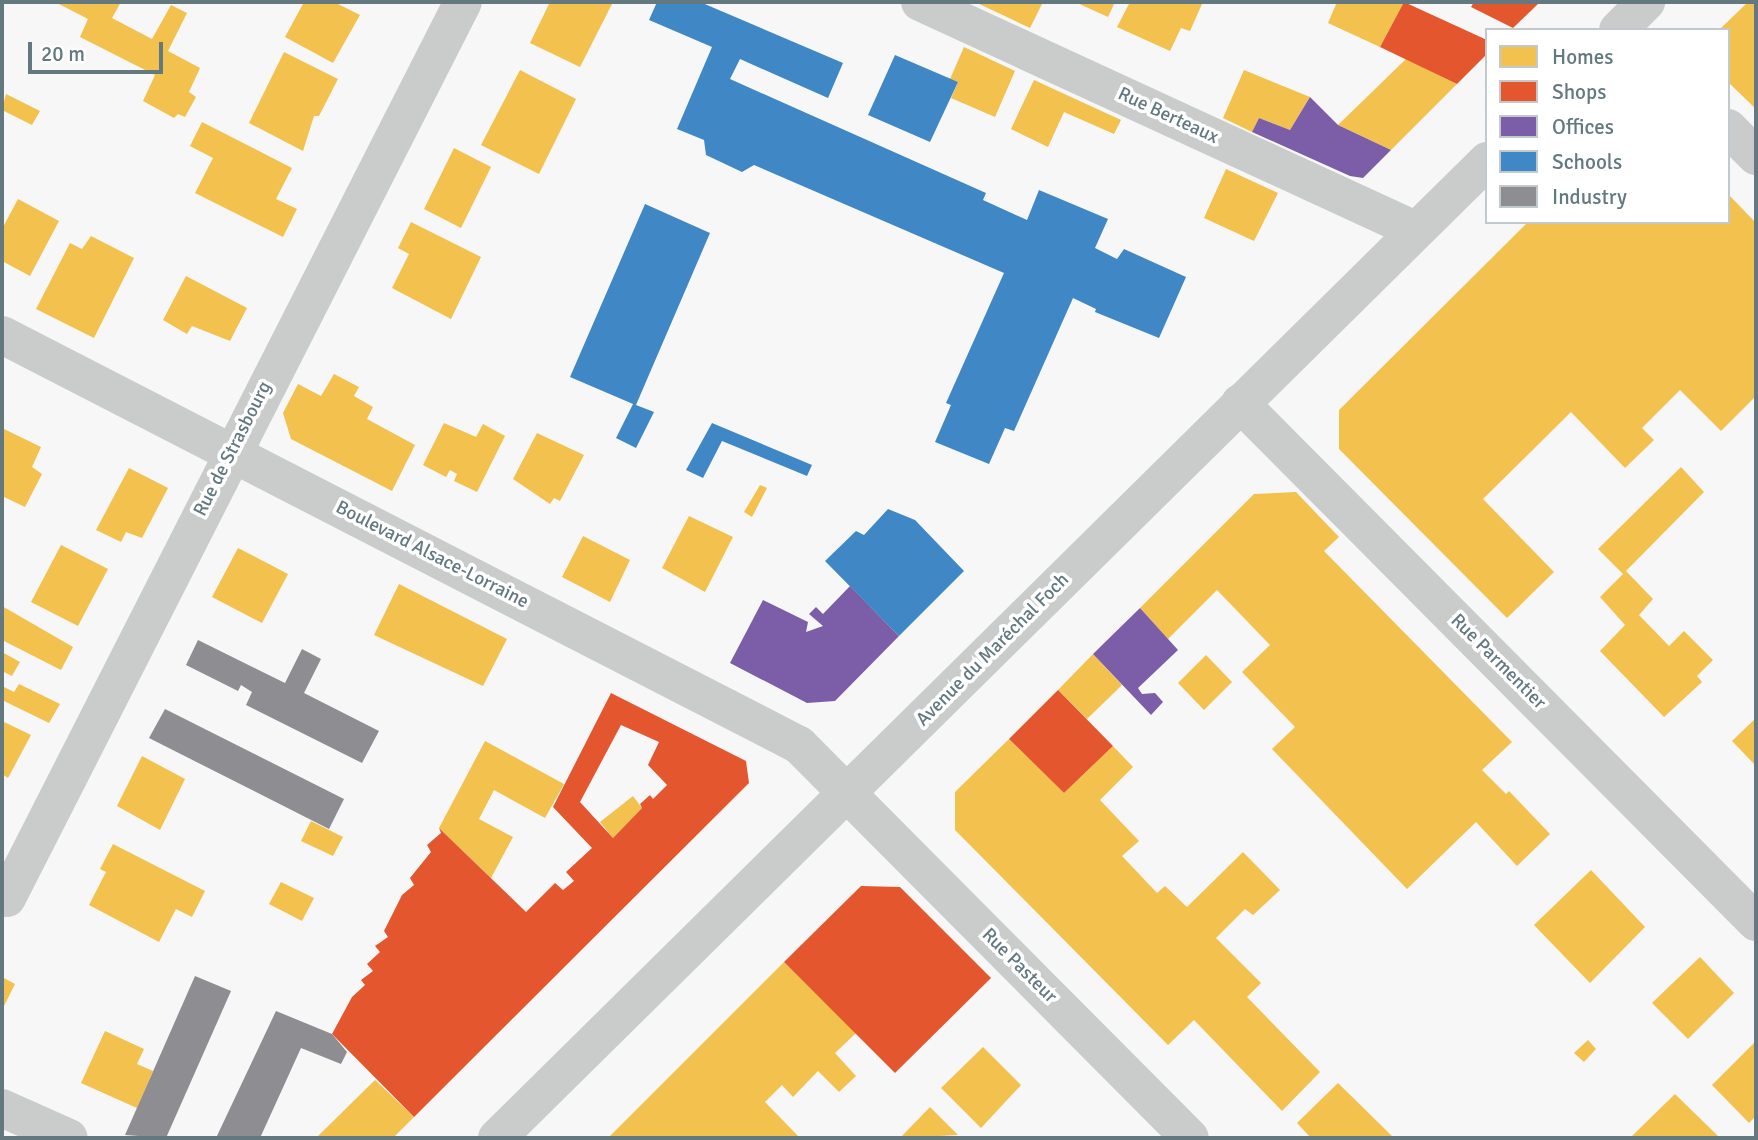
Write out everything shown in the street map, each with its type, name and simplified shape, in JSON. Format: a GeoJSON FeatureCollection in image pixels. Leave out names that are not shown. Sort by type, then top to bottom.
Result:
{"type":"FeatureCollection","features":[{"type":"Feature","properties":{"kind":"street","name":"Rue de Strasbourg"},"geometry":{"type":"LineString","coordinates":[[7,898],[232,451],[463,2]]}},
{"type":"Feature","properties":{"kind":"street","name":"Rue Berteaux"},"geometry":{"type":"LineString","coordinates":[[919,2],[1415,230]]}},
{"type":"Feature","properties":{"kind":"street"},"geometry":{"type":"LineString","coordinates":[[1730,130],[1756,156]]}},
{"type":"Feature","properties":{"kind":"street","name":"Avenue du Maréchal Foch"},"geometry":{"type":"LineString","coordinates":[[497,1138],[1485,163]]}},
{"type":"Feature","properties":{"kind":"street","name":"Boulevard Alsace-Lorraine"},"geometry":{"type":"LineString","coordinates":[[2,335],[799,745],[848,794]]}},
{"type":"Feature","properties":{"kind":"street","name":"Rue Parmentier"},"geometry":{"type":"LineString","coordinates":[[1240,403],[1756,922]]}},
{"type":"Feature","properties":{"kind":"street","name":"Rue Pasteur"},"geometry":{"type":"LineString","coordinates":[[848,794],[1190,1138]]}},
{"type":"Feature","properties":{"kind":"street"},"geometry":{"type":"LineString","coordinates":[[2,1108],[69,1138]]}},
{"type":"Feature","properties":{"kind":"building: Homes"},"geometry":{"type":"Polygon","coordinates":[[[55,2],[121,2],[112,18],[152,39],[171,5],[187,13],[168,51],[200,68],[189,92],[196,97],[185,117],[178,114],[174,118],[143,101],[155,75],[80,37],[88,19],[55,2]]]}},
{"type":"Feature","properties":{"kind":"building: Homes"},"geometry":{"type":"Polygon","coordinates":[[[304,2],[334,2],[360,15],[333,63],[285,37],[304,2]]]}},
{"type":"Feature","properties":{"kind":"building: Homes"},"geometry":{"type":"Polygon","coordinates":[[[550,2],[612,4],[580,67],[530,43],[550,2]]]}},
{"type":"Feature","properties":{"kind":"building: Homes"},"geometry":{"type":"Polygon","coordinates":[[[975,2],[1043,2],[1030,28],[975,2]]]}},
{"type":"Feature","properties":{"kind":"building: Homes"},"geometry":{"type":"Polygon","coordinates":[[[1075,2],[1115,2],[1108,17],[1075,2]]]}},
{"type":"Feature","properties":{"kind":"building: Homes"},"geometry":{"type":"Polygon","coordinates":[[[1130,2],[1202,4],[1190,31],[1181,28],[1170,51],[1117,27],[1130,2]]]}},
{"type":"Feature","properties":{"kind":"building: Homes"},"geometry":{"type":"Polygon","coordinates":[[[1337,2],[1404,2],[1380,47],[1328,23],[1337,2]]]}},
{"type":"Feature","properties":{"kind":"building: Homes"},"geometry":{"type":"Polygon","coordinates":[[[1748,2],[1756,2],[1756,109],[1730,84],[1730,28],[1721,28],[1748,2]]]}},
{"type":"Feature","properties":{"kind":"building: Homes"},"geometry":{"type":"Polygon","coordinates":[[[964,47],[1015,71],[995,117],[951,98],[958,82],[950,79],[964,47]]]}},
{"type":"Feature","properties":{"kind":"building: Homes"},"geometry":{"type":"Polygon","coordinates":[[[284,52],[338,79],[319,116],[314,116],[303,151],[249,123],[284,52]]]}},
{"type":"Feature","properties":{"kind":"building: Homes"},"geometry":{"type":"Polygon","coordinates":[[[1406,59],[1457,84],[1391,150],[1338,125],[1406,59]]]}},
{"type":"Feature","properties":{"kind":"building: Homes"},"geometry":{"type":"Polygon","coordinates":[[[520,70],[576,99],[539,174],[481,145],[520,70]]]}},
{"type":"Feature","properties":{"kind":"building: Homes"},"geometry":{"type":"Polygon","coordinates":[[[1244,70],[1310,97],[1290,130],[1259,118],[1252,132],[1223,118],[1244,70]]]}},
{"type":"Feature","properties":{"kind":"building: Homes"},"geometry":{"type":"Polygon","coordinates":[[[1034,80],[1121,120],[1114,134],[1064,112],[1048,147],[1011,129],[1034,80]]]}},
{"type":"Feature","properties":{"kind":"building: Homes"},"geometry":{"type":"Polygon","coordinates":[[[6,94],[40,111],[32,125],[2,110],[6,94]]]}},
{"type":"Feature","properties":{"kind":"building: Homes"},"geometry":{"type":"Polygon","coordinates":[[[202,122],[292,168],[276,199],[297,209],[283,237],[195,193],[213,158],[190,146],[202,122]]]}},
{"type":"Feature","properties":{"kind":"building: Homes"},"geometry":{"type":"Polygon","coordinates":[[[454,148],[491,167],[461,228],[424,209],[454,148]]]}},
{"type":"Feature","properties":{"kind":"building: Homes"},"geometry":{"type":"Polygon","coordinates":[[[1226,169],[1278,193],[1254,241],[1204,218],[1226,169]]]}},
{"type":"Feature","properties":{"kind":"building: Homes"},"geometry":{"type":"Polygon","coordinates":[[[1730,196],[1756,223],[1756,396],[1721,431],[1680,390],[1642,428],[1654,440],[1625,468],[1571,412],[1483,499],[1554,572],[1507,618],[1339,449],[1339,410],[1526,224],[1730,224],[1730,196]]]}},
{"type":"Feature","properties":{"kind":"building: Homes"},"geometry":{"type":"Polygon","coordinates":[[[18,199],[59,221],[30,276],[2,261],[2,229],[18,199]]]}},
{"type":"Feature","properties":{"kind":"building: Homes"},"geometry":{"type":"Polygon","coordinates":[[[411,222],[481,257],[451,319],[392,288],[409,254],[398,248],[411,222]]]}},
{"type":"Feature","properties":{"kind":"building: Homes"},"geometry":{"type":"Polygon","coordinates":[[[91,236],[134,258],[94,338],[36,309],[70,243],[82,249],[91,236]]]}},
{"type":"Feature","properties":{"kind":"building: Homes"},"geometry":{"type":"Polygon","coordinates":[[[186,276],[247,308],[230,341],[192,326],[187,334],[163,320],[186,276]]]}},
{"type":"Feature","properties":{"kind":"building: Homes"},"geometry":{"type":"Polygon","coordinates":[[[334,374],[359,387],[354,396],[373,407],[367,419],[415,445],[392,491],[291,439],[283,413],[298,384],[321,396],[334,374]]]}},
{"type":"Feature","properties":{"kind":"building: Homes"},"geometry":{"type":"Polygon","coordinates":[[[444,423],[476,437],[483,424],[505,436],[477,492],[454,481],[457,474],[450,470],[446,477],[423,465],[444,423]]]}},
{"type":"Feature","properties":{"kind":"building: Homes"},"geometry":{"type":"Polygon","coordinates":[[[2,428],[41,447],[32,467],[42,474],[25,507],[2,496],[2,428]]]}},
{"type":"Feature","properties":{"kind":"building: Homes"},"geometry":{"type":"Polygon","coordinates":[[[537,433],[584,455],[560,501],[554,498],[550,504],[513,479],[537,433]]]}},
{"type":"Feature","properties":{"kind":"building: Homes"},"geometry":{"type":"Polygon","coordinates":[[[1681,467],[1704,492],[1626,571],[1653,599],[1639,615],[1669,646],[1684,631],[1713,660],[1697,676],[1702,682],[1664,717],[1600,651],[1625,625],[1600,597],[1623,574],[1598,549],[1681,467]]]}},
{"type":"Feature","properties":{"kind":"building: Homes"},"geometry":{"type":"Polygon","coordinates":[[[129,468],[168,488],[142,538],[126,532],[121,542],[96,530],[129,468]]]}},
{"type":"Feature","properties":{"kind":"building: Homes"},"geometry":{"type":"Polygon","coordinates":[[[760,485],[767,488],[752,517],[744,512],[760,485]]]}},
{"type":"Feature","properties":{"kind":"building: Homes"},"geometry":{"type":"Polygon","coordinates":[[[1296,492],[1339,537],[1324,551],[1512,742],[1482,770],[1506,794],[1509,791],[1550,834],[1517,866],[1476,822],[1407,889],[1272,749],[1295,727],[1242,672],[1270,645],[1217,590],[1168,639],[1140,608],[1254,494],[1296,492]]]}},
{"type":"Feature","properties":{"kind":"building: Homes"},"geometry":{"type":"Polygon","coordinates":[[[689,516],[733,537],[705,592],[662,568],[689,516]]]}},
{"type":"Feature","properties":{"kind":"building: Homes"},"geometry":{"type":"Polygon","coordinates":[[[583,536],[630,560],[610,602],[562,577],[583,536]]]}},
{"type":"Feature","properties":{"kind":"building: Homes"},"geometry":{"type":"Polygon","coordinates":[[[61,545],[108,569],[78,626],[31,602],[61,545]]]}},
{"type":"Feature","properties":{"kind":"building: Homes"},"geometry":{"type":"Polygon","coordinates":[[[238,548],[288,574],[262,623],[212,597],[238,548]]]}},
{"type":"Feature","properties":{"kind":"building: Homes"},"geometry":{"type":"Polygon","coordinates":[[[399,584],[507,639],[483,686],[374,635],[399,584]]]}},
{"type":"Feature","properties":{"kind":"building: Homes"},"geometry":{"type":"Polygon","coordinates":[[[2,606],[73,647],[61,670],[2,640],[2,606]]]}},
{"type":"Feature","properties":{"kind":"building: Homes"},"geometry":{"type":"Polygon","coordinates":[[[2,652],[20,662],[12,676],[2,671],[2,652]]]}},
{"type":"Feature","properties":{"kind":"building: Homes"},"geometry":{"type":"Polygon","coordinates":[[[1093,654],[1122,685],[1087,719],[1058,690],[1093,654]]]}},
{"type":"Feature","properties":{"kind":"building: Homes"},"geometry":{"type":"Polygon","coordinates":[[[1206,655],[1232,682],[1204,710],[1178,683],[1206,655]]]}},
{"type":"Feature","properties":{"kind":"building: Homes"},"geometry":{"type":"Polygon","coordinates":[[[19,684],[60,704],[49,723],[2,700],[2,686],[14,692],[19,684]]]}},
{"type":"Feature","properties":{"kind":"building: Homes"},"geometry":{"type":"Polygon","coordinates":[[[1756,718],[1756,766],[1732,741],[1756,718]]]}},
{"type":"Feature","properties":{"kind":"building: Homes"},"geometry":{"type":"Polygon","coordinates":[[[2,721],[31,735],[8,778],[2,774],[2,721]]]}},
{"type":"Feature","properties":{"kind":"building: Homes"},"geometry":{"type":"Polygon","coordinates":[[[1009,739],[1064,793],[1113,746],[1133,767],[1100,800],[1139,841],[1122,856],[1157,893],[1165,886],[1187,907],[1243,852],[1280,890],[1253,915],[1245,909],[1216,938],[1261,983],[1247,997],[1320,1072],[1282,1111],[1194,1020],[1168,1045],[955,830],[955,792],[1009,739]]]}},
{"type":"Feature","properties":{"kind":"building: Homes"},"geometry":{"type":"Polygon","coordinates":[[[485,741],[564,784],[545,818],[494,790],[479,819],[513,837],[491,878],[439,828],[485,741]]]}},
{"type":"Feature","properties":{"kind":"building: Homes"},"geometry":{"type":"Polygon","coordinates":[[[142,756],[185,779],[160,830],[117,806],[142,756]]]}},
{"type":"Feature","properties":{"kind":"building: Homes"},"geometry":{"type":"Polygon","coordinates":[[[633,796],[642,808],[613,838],[600,822],[633,796]]]}},
{"type":"Feature","properties":{"kind":"building: Homes"},"geometry":{"type":"Polygon","coordinates":[[[311,821],[343,837],[333,856],[301,841],[311,821]]]}},
{"type":"Feature","properties":{"kind":"building: Homes"},"geometry":{"type":"Polygon","coordinates":[[[113,844],[205,891],[192,917],[176,909],[159,942],[89,905],[106,872],[100,869],[113,844]]]}},
{"type":"Feature","properties":{"kind":"building: Homes"},"geometry":{"type":"Polygon","coordinates":[[[1591,870],[1645,927],[1590,983],[1534,925],[1591,870]]]}},
{"type":"Feature","properties":{"kind":"building: Homes"},"geometry":{"type":"Polygon","coordinates":[[[281,882],[314,898],[302,921],[269,904],[281,882]]]}},
{"type":"Feature","properties":{"kind":"building: Homes"},"geometry":{"type":"Polygon","coordinates":[[[1700,957],[1734,993],[1688,1039],[1652,1003],[1700,957]]]}},
{"type":"Feature","properties":{"kind":"building: Homes"},"geometry":{"type":"Polygon","coordinates":[[[784,962],[856,1033],[835,1053],[856,1076],[839,1092],[818,1071],[793,1097],[782,1085],[765,1102],[800,1138],[608,1138],[784,962]]]}},
{"type":"Feature","properties":{"kind":"building: Homes"},"geometry":{"type":"Polygon","coordinates":[[[2,977],[15,984],[2,1010],[2,977]]]}},
{"type":"Feature","properties":{"kind":"building: Homes"},"geometry":{"type":"Polygon","coordinates":[[[105,1031],[144,1049],[137,1064],[153,1071],[137,1108],[81,1083],[105,1031]]]}},
{"type":"Feature","properties":{"kind":"building: Homes"},"geometry":{"type":"Polygon","coordinates":[[[1588,1040],[1596,1049],[1584,1062],[1574,1053],[1588,1040]]]}},
{"type":"Feature","properties":{"kind":"building: Homes"},"geometry":{"type":"Polygon","coordinates":[[[1756,1041],[1756,1116],[1749,1123],[1712,1085],[1756,1041]]]}},
{"type":"Feature","properties":{"kind":"building: Homes"},"geometry":{"type":"Polygon","coordinates":[[[983,1047],[1021,1085],[981,1128],[941,1088],[983,1047]]]}},
{"type":"Feature","properties":{"kind":"building: Homes"},"geometry":{"type":"Polygon","coordinates":[[[375,1080],[414,1117],[393,1138],[316,1138],[375,1080]]]}},
{"type":"Feature","properties":{"kind":"building: Homes"},"geometry":{"type":"Polygon","coordinates":[[[1338,1083],[1394,1138],[1311,1138],[1297,1123],[1338,1083]]]}},
{"type":"Feature","properties":{"kind":"building: Homes"},"geometry":{"type":"Polygon","coordinates":[[[1675,1094],[1718,1136],[1716,1138],[1632,1136],[1675,1094]]]}},
{"type":"Feature","properties":{"kind":"building: Homes"},"geometry":{"type":"Polygon","coordinates":[[[930,1107],[958,1135],[900,1138],[930,1107]]]}},
{"type":"Feature","properties":{"kind":"building: Shops"},"geometry":{"type":"Polygon","coordinates":[[[1404,2],[1485,39],[1485,56],[1457,84],[1380,47],[1404,2]]]}},
{"type":"Feature","properties":{"kind":"building: Shops"},"geometry":{"type":"Polygon","coordinates":[[[1474,2],[1540,2],[1513,28],[1471,7],[1474,2]]]}},
{"type":"Feature","properties":{"kind":"building: Shops"},"geometry":{"type":"Polygon","coordinates":[[[1058,690],[1113,746],[1064,793],[1009,739],[1058,690]]]}},
{"type":"Feature","properties":{"kind":"building: Shops"},"geometry":{"type":"Polygon","coordinates":[[[611,693],[746,761],[749,783],[414,1117],[332,1034],[352,997],[365,985],[361,980],[373,971],[367,964],[380,952],[375,946],[388,937],[384,931],[402,895],[414,885],[410,878],[431,852],[427,845],[441,833],[439,828],[526,912],[555,883],[563,890],[574,881],[566,872],[592,848],[553,807],[611,693]],[[621,725],[580,802],[613,838],[642,808],[640,804],[650,795],[653,799],[667,785],[648,765],[659,742],[621,725]]]}},
{"type":"Feature","properties":{"kind":"building: Shops"},"geometry":{"type":"Polygon","coordinates":[[[861,886],[900,887],[991,978],[895,1073],[784,962],[861,886]]]}},
{"type":"Feature","properties":{"kind":"building: Offices"},"geometry":{"type":"Polygon","coordinates":[[[1310,97],[1338,125],[1391,150],[1363,178],[1350,176],[1252,132],[1259,118],[1290,130],[1310,97]]]}},
{"type":"Feature","properties":{"kind":"building: Offices"},"geometry":{"type":"Polygon","coordinates":[[[850,586],[899,636],[835,701],[807,703],[730,663],[763,600],[808,622],[806,632],[823,626],[809,614],[816,607],[823,614],[850,586]]]}},
{"type":"Feature","properties":{"kind":"building: Offices"},"geometry":{"type":"Polygon","coordinates":[[[1140,608],[1178,650],[1138,688],[1142,694],[1155,693],[1163,702],[1151,715],[1093,654],[1140,608]]]}},
{"type":"Feature","properties":{"kind":"building: Schools"},"geometry":{"type":"Polygon","coordinates":[[[657,2],[700,2],[843,63],[828,98],[740,59],[730,79],[986,193],[983,200],[1027,220],[1039,190],[1108,219],[1095,248],[1117,259],[1124,249],[1186,277],[1159,338],[1095,312],[1096,309],[1073,298],[1014,431],[1005,428],[989,464],[935,442],[951,405],[946,403],[1004,273],[754,165],[742,172],[706,155],[704,140],[677,129],[712,47],[649,20],[657,2]]]}},
{"type":"Feature","properties":{"kind":"building: Schools"},"geometry":{"type":"Polygon","coordinates":[[[895,55],[958,82],[930,142],[868,115],[895,55]]]}},
{"type":"Feature","properties":{"kind":"building: Schools"},"geometry":{"type":"Polygon","coordinates":[[[645,204],[710,233],[636,405],[654,412],[636,448],[616,438],[633,404],[570,377],[645,204]]]}},
{"type":"Feature","properties":{"kind":"building: Schools"},"geometry":{"type":"Polygon","coordinates":[[[712,423],[812,465],[807,476],[722,441],[703,478],[686,470],[712,423]]]}},
{"type":"Feature","properties":{"kind":"building: Schools"},"geometry":{"type":"Polygon","coordinates":[[[888,509],[915,520],[964,571],[899,636],[825,561],[856,531],[864,535],[888,509]]]}},
{"type":"Feature","properties":{"kind":"building: Industry"},"geometry":{"type":"Polygon","coordinates":[[[198,640],[285,683],[302,649],[321,659],[304,693],[379,731],[362,763],[246,705],[252,692],[241,685],[238,691],[186,665],[198,640]]]}},
{"type":"Feature","properties":{"kind":"building: Industry"},"geometry":{"type":"Polygon","coordinates":[[[165,709],[344,799],[329,829],[149,738],[165,709]]]}},
{"type":"Feature","properties":{"kind":"building: Industry"},"geometry":{"type":"Polygon","coordinates":[[[195,976],[231,991],[166,1138],[125,1135],[195,976]]]}},
{"type":"Feature","properties":{"kind":"building: Industry"},"geometry":{"type":"Polygon","coordinates":[[[276,1011],[332,1034],[347,1052],[341,1064],[301,1048],[260,1138],[216,1138],[276,1011]]]}}]}
